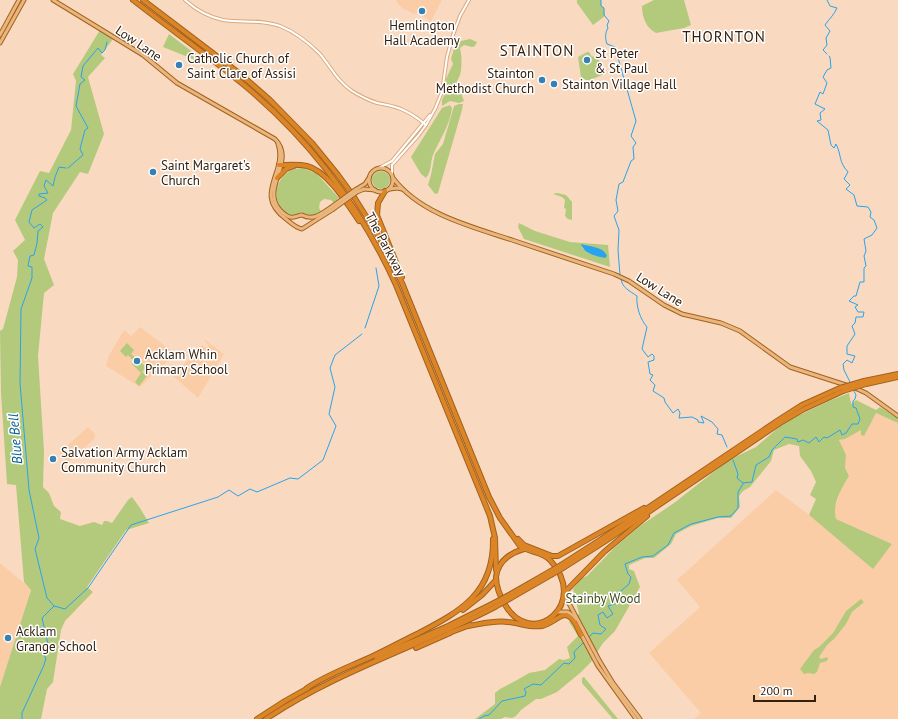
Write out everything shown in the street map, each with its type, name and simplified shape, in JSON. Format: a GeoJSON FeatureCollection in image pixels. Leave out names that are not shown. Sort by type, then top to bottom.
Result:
{"type":"FeatureCollection","features":[{"type":"Feature","properties":{"kind":"highway","name":"The Parkway"},"geometry":{"type":"LineString","coordinates":[[133,0],[244,84],[267,105],[298,136],[325,167],[349,200],[386,262],[490,516],[494,530],[496,548],[496,579]]}},
{"type":"Feature","properties":{"kind":"highway","name":"The Parkway"},"geometry":{"type":"LineString","coordinates":[[143,0],[258,89],[291,120],[330,164],[361,208],[400,278],[495,510],[520,546],[524,549]]}},
{"type":"Feature","properties":{"kind":"highway"},"geometry":{"type":"LineString","coordinates":[[146,0],[166,18]]}},
{"type":"Feature","properties":{"kind":"highway"},"geometry":{"type":"LineString","coordinates":[[280,165],[304,166],[319,172],[330,183],[359,221],[386,262]]}},
{"type":"Feature","properties":{"kind":"highway"},"geometry":{"type":"LineString","coordinates":[[277,178],[286,169],[304,166]]}},
{"type":"Feature","properties":{"kind":"highway"},"geometry":{"type":"LineString","coordinates":[[387,190],[378,203],[377,215],[414,307],[420,327]]}},
{"type":"Feature","properties":{"kind":"highway"},"geometry":{"type":"LineString","coordinates":[[562,567],[776,421],[802,406],[865,382],[898,374]]}},
{"type":"Feature","properties":{"kind":"highway"},"geometry":{"type":"LineString","coordinates":[[865,382],[898,377]]}},
{"type":"Feature","properties":{"kind":"highway"},"geometry":{"type":"LineString","coordinates":[[266,719],[299,698],[327,684],[418,644],[510,597],[562,567],[672,496],[780,423],[841,390]]}},
{"type":"Feature","properties":{"kind":"highway"},"geometry":{"type":"LineString","coordinates":[[495,510],[522,544],[552,556],[558,556],[675,490]]}},
{"type":"Feature","properties":{"kind":"highway"},"geometry":{"type":"LineString","coordinates":[[257,719],[319,680],[376,655],[450,616],[464,606],[479,591],[488,573],[492,557],[493,540],[492,530],[481,495]]}},
{"type":"Feature","properties":{"kind":"highway"},"geometry":{"type":"LineString","coordinates":[[564,593],[604,552],[672,496]]}},
{"type":"Feature","properties":{"kind":"highway"},"geometry":{"type":"LineString","coordinates":[[522,621],[510,612],[498,592],[496,579],[498,568],[507,556],[511,553],[531,548]]}},
{"type":"Feature","properties":{"kind":"highway"},"geometry":{"type":"LineString","coordinates":[[327,684],[468,626],[498,619],[511,619],[532,623],[544,622],[554,616],[562,604],[564,593],[562,581],[552,562],[540,554],[524,549]]}},
{"type":"Feature","properties":{"kind":"highway"},"geometry":{"type":"LineString","coordinates":[[427,628],[445,621],[465,609],[491,587],[496,579]]}},
{"type":"Feature","properties":{"kind":"highway"},"geometry":{"type":"LineString","coordinates":[[307,688],[494,605]]}},
{"type":"Feature","properties":{"kind":"highway"},"geometry":{"type":"LineString","coordinates":[[468,626],[501,621],[535,626],[544,625],[566,615],[571,617],[583,635]]}},
{"type":"Feature","properties":{"kind":"highway"},"geometry":{"type":"LineString","coordinates":[[418,644],[450,633]]}},
{"type":"Feature","properties":{"kind":"main road"},"geometry":{"type":"LineString","coordinates":[[0,35],[19,0]]}},
{"type":"Feature","properties":{"kind":"main road"},"geometry":{"type":"LineString","coordinates":[[0,43],[24,0]]}},
{"type":"Feature","properties":{"kind":"main road","name":"Low Lane"},"geometry":{"type":"LineString","coordinates":[[53,0],[143,55],[177,83],[275,139],[282,150],[274,190],[276,203],[280,210],[286,215],[295,217]]}},
{"type":"Feature","properties":{"kind":"main road","name":"Low Lane"},"geometry":{"type":"LineString","coordinates":[[280,165],[272,184],[272,198],[278,212],[294,224]]}},
{"type":"Feature","properties":{"kind":"main road"},"geometry":{"type":"LineString","coordinates":[[331,209],[318,216],[306,217],[300,214],[295,217],[294,224],[297,228],[302,229],[307,224],[331,209],[365,184],[375,170],[379,168],[386,169],[392,176],[392,184],[387,190]]}},
{"type":"Feature","properties":{"kind":"main road"},"geometry":{"type":"LineString","coordinates":[[370,176],[370,184],[375,190]]}},
{"type":"Feature","properties":{"kind":"main road","name":"Low Lane"},"geometry":{"type":"LineString","coordinates":[[392,176],[404,190],[426,206],[447,217],[480,230],[624,278],[677,312],[689,317],[729,326],[740,331],[790,367],[857,388],[898,416]]}},
{"type":"Feature","properties":{"kind":"main road"},"geometry":{"type":"LineString","coordinates":[[356,191],[364,189],[380,192],[394,188],[404,190]]}},
{"type":"Feature","properties":{"kind":"main road"},"geometry":{"type":"LineString","coordinates":[[306,217],[307,224]]}},
{"type":"Feature","properties":{"kind":"main road"},"geometry":{"type":"LineString","coordinates":[[564,593],[583,635]]}},
{"type":"Feature","properties":{"kind":"main road"},"geometry":{"type":"LineString","coordinates":[[557,612],[564,611],[570,613],[607,679],[636,719]]}},
{"type":"Feature","properties":{"kind":"main road"},"geometry":{"type":"LineString","coordinates":[[590,648],[613,683],[640,719]]}},
{"type":"Feature","properties":{"kind":"street"},"geometry":{"type":"LineString","coordinates":[[185,0],[201,12],[218,18],[255,20],[280,26],[290,31],[304,40],[320,55],[335,75],[352,90],[372,101],[403,110],[425,124]]}},
{"type":"Feature","properties":{"kind":"street"},"geometry":{"type":"LineString","coordinates":[[392,176],[391,169],[394,162],[418,136],[435,109],[442,92],[447,57],[453,35],[460,16],[469,0]]}},
{"type":"Feature","properties":{"kind":"street"},"geometry":{"type":"LineString","coordinates":[[379,168],[392,161],[425,124]]}},
{"type":"Feature","properties":{"kind":"shaded area","name":"Hemlington Hall Academy"},"geometry":{"type":"Polygon","coordinates":[[[396,0],[442,0],[431,21],[417,13],[414,14],[404,9],[396,0]]]}},
{"type":"Feature","properties":{"kind":"shaded area","name":"Acklam Whin Primary School"},"geometry":{"type":"Polygon","coordinates":[[[140,327],[173,352],[173,356],[140,387],[106,366],[108,357],[124,330],[131,336],[140,327]]]}},
{"type":"Feature","properties":{"kind":"shaded area"},"geometry":{"type":"Polygon","coordinates":[[[205,340],[224,354],[198,398],[172,375],[193,356],[202,345],[206,348],[209,345],[204,341],[205,340]]]}},
{"type":"Feature","properties":{"kind":"shaded area"},"geometry":{"type":"Polygon","coordinates":[[[876,413],[898,423],[898,719],[694,719],[701,713],[649,653],[700,607],[677,580],[776,490],[873,568],[892,544],[836,519],[834,511],[841,488],[849,476],[844,468],[846,455],[839,440],[845,439],[862,430],[876,413]]]}},
{"type":"Feature","properties":{"kind":"shaded area"},"geometry":{"type":"Polygon","coordinates":[[[88,427],[95,434],[95,438],[68,463],[59,453],[88,427]]]}},
{"type":"Feature","properties":{"kind":"shaded area","name":"Acklam Grange School"},"geometry":{"type":"Polygon","coordinates":[[[0,563],[31,589],[0,687],[0,563]]]}},
{"type":"Feature","properties":{"kind":"green space"},"geometry":{"type":"Polygon","coordinates":[[[577,0],[601,0],[601,6],[604,8],[605,16],[593,25],[577,3],[577,0]]]}},
{"type":"Feature","properties":{"kind":"green space"},"geometry":{"type":"Polygon","coordinates":[[[654,0],[684,0],[691,25],[684,28],[656,33],[653,31],[645,22],[642,6],[654,0]]]}},
{"type":"Feature","properties":{"kind":"green space"},"geometry":{"type":"Polygon","coordinates":[[[100,30],[113,39],[101,55],[105,58],[88,77],[104,134],[88,174],[80,172],[53,213],[44,259],[54,285],[44,293],[38,356],[44,451],[43,487],[49,493],[54,506],[61,512],[60,519],[80,526],[94,522],[102,525],[104,521],[112,523],[128,500],[132,497],[149,523],[126,530],[87,587],[93,592],[65,621],[61,630],[53,682],[47,689],[41,719],[0,719],[0,687],[31,590],[24,582],[16,485],[7,484],[1,393],[0,331],[3,329],[17,277],[18,260],[13,251],[25,240],[15,220],[40,171],[49,173],[71,130],[76,81],[73,74],[100,30]]]}},
{"type":"Feature","properties":{"kind":"green space"},"geometry":{"type":"Polygon","coordinates":[[[169,34],[199,57],[198,61],[163,47],[169,34]]]}},
{"type":"Feature","properties":{"kind":"green space"},"geometry":{"type":"Polygon","coordinates":[[[470,39],[477,42],[475,46],[472,47],[464,45],[460,48],[461,69],[454,90],[457,95],[461,92],[463,93],[462,96],[464,101],[459,103],[450,101],[442,106],[442,100],[445,94],[448,95],[446,79],[453,64],[451,59],[456,42],[470,39]]]}},
{"type":"Feature","properties":{"kind":"green space"},"geometry":{"type":"Polygon","coordinates":[[[589,52],[592,57],[598,54],[602,75],[590,80],[586,80],[581,77],[578,57],[589,52]]]}},
{"type":"Feature","properties":{"kind":"green space"},"geometry":{"type":"Polygon","coordinates":[[[463,104],[462,110],[438,193],[435,194],[428,185],[435,154],[443,144],[454,106],[463,104]]]}},
{"type":"Feature","properties":{"kind":"green space"},"geometry":{"type":"Polygon","coordinates":[[[450,105],[452,108],[451,114],[433,155],[429,173],[426,178],[421,174],[411,157],[442,108],[450,105]]]}},
{"type":"Feature","properties":{"kind":"green space"},"geometry":{"type":"Polygon","coordinates":[[[298,168],[303,168],[317,174],[339,198],[334,203],[331,200],[324,199],[320,202],[319,208],[321,211],[313,215],[301,212],[295,215],[290,215],[285,212],[277,201],[277,190],[281,179],[285,174],[298,168]]]}},
{"type":"Feature","properties":{"kind":"green space"},"geometry":{"type":"Polygon","coordinates":[[[377,171],[385,171],[390,176],[388,187],[385,189],[377,189],[372,184],[372,176],[377,171]]]}},
{"type":"Feature","properties":{"kind":"green space"},"geometry":{"type":"Polygon","coordinates":[[[557,193],[566,195],[572,202],[572,220],[565,216],[565,200],[562,197],[553,194],[557,193]]]}},
{"type":"Feature","properties":{"kind":"green space"},"geometry":{"type":"Polygon","coordinates":[[[519,223],[535,231],[570,242],[608,245],[610,267],[524,239],[518,227],[519,223]],[[582,245],[582,248],[588,253],[605,258],[599,248],[592,248],[582,245]]]}},
{"type":"Feature","properties":{"kind":"green space"},"geometry":{"type":"Polygon","coordinates":[[[127,343],[134,350],[131,354],[146,367],[142,372],[147,376],[139,386],[135,382],[141,373],[132,364],[134,361],[128,355],[126,357],[120,351],[127,343]]]}},
{"type":"Feature","properties":{"kind":"green space","name":"Stainby Wood"},"geometry":{"type":"Polygon","coordinates":[[[849,393],[851,404],[856,400],[876,410],[880,407],[898,418],[898,423],[876,413],[864,436],[861,435],[861,430],[845,439],[839,440],[846,455],[845,468],[849,476],[840,491],[836,502],[836,519],[892,544],[873,569],[809,515],[816,499],[810,495],[816,482],[811,471],[800,456],[799,446],[789,444],[774,450],[771,461],[750,487],[743,491],[739,496],[740,507],[731,518],[718,518],[691,526],[676,534],[671,544],[654,558],[645,558],[629,565],[629,569],[634,571],[640,587],[615,631],[603,643],[591,662],[580,673],[557,692],[541,699],[536,699],[512,718],[475,719],[495,704],[495,693],[500,689],[529,673],[545,670],[559,659],[564,660],[570,658],[567,647],[578,636],[569,622],[579,614],[573,589],[582,578],[587,576],[614,548],[640,526],[674,503],[729,460],[756,447],[785,422],[849,393]]]}},
{"type":"Feature","properties":{"kind":"green space"},"geometry":{"type":"Polygon","coordinates":[[[861,599],[864,602],[852,612],[846,624],[827,645],[819,657],[821,659],[827,657],[827,661],[820,663],[817,672],[814,674],[804,674],[800,669],[814,650],[833,633],[846,611],[861,599]]]}},
{"type":"Feature","properties":{"kind":"green space"},"geometry":{"type":"Polygon","coordinates":[[[584,677],[618,719],[613,719],[582,683],[582,678],[584,677]]]}},
{"type":"Feature","properties":{"kind":"water"},"geometry":{"type":"Polygon","coordinates":[[[581,244],[603,250],[607,256],[605,258],[591,254],[585,250],[581,244]]]}},
{"type":"Feature","properties":{"kind":"waterway"},"geometry":{"type":"LineString","coordinates":[[601,0],[601,6],[604,8],[604,15],[609,21],[607,25],[606,42],[607,44],[615,47],[636,121],[631,136],[636,143],[633,147],[634,159],[631,161],[623,182],[619,184],[616,200],[618,211],[614,216],[619,230],[618,250],[620,275]]}},
{"type":"Feature","properties":{"kind":"waterway"},"geometry":{"type":"LineString","coordinates":[[827,0],[830,6],[837,8],[825,25],[830,31],[826,38],[827,45],[823,50],[827,54]]}},
{"type":"Feature","properties":{"kind":"waterway","name":"Blue Bell"},"geometry":{"type":"LineString","coordinates":[[68,168],[83,155],[80,149],[85,130],[88,128],[76,106],[80,84],[85,80],[81,77],[83,66],[98,48],[102,53],[105,50],[107,42]]}},
{"type":"Feature","properties":{"kind":"waterway"},"geometry":{"type":"LineString","coordinates":[[829,56],[831,68],[827,70],[823,77],[827,83],[823,94],[820,92],[815,104],[825,109],[820,113],[821,120],[817,121],[828,130],[831,145],[834,148],[836,144],[838,148],[841,161],[848,172],[844,179],[850,185],[846,189],[854,195],[857,206],[868,207],[871,212],[870,217],[874,220],[877,228],[872,235],[864,239],[866,251],[864,256],[866,266],[864,268],[864,282],[860,282],[856,296],[849,301],[858,305],[855,307],[858,312],[864,312],[863,317],[856,317],[855,323],[852,326],[855,334],[847,346],[847,354],[855,356],[852,363],[847,360],[843,364],[844,370],[851,384]]}},
{"type":"Feature","properties":{"kind":"waterway","name":"Blue Bell"},"geometry":{"type":"LineString","coordinates":[[54,606],[47,598],[35,549],[39,538],[29,490],[20,383],[21,309],[32,278],[32,267],[28,266],[30,256],[34,255],[38,231],[43,227],[40,224],[34,228],[29,222],[32,210],[47,200],[39,196],[39,194],[48,193],[44,186],[46,180],[53,186],[59,167],[66,168]]}},
{"type":"Feature","properties":{"kind":"waterway"},"geometry":{"type":"LineString","coordinates":[[365,328],[379,286],[376,268]]}},
{"type":"Feature","properties":{"kind":"waterway"},"geometry":{"type":"LineString","coordinates":[[621,279],[625,287],[637,296],[639,312],[647,327],[642,349],[648,357],[652,354],[654,356],[654,360],[648,362],[650,374],[653,375],[650,380],[655,385],[653,391],[664,398],[665,402],[673,413],[678,409],[680,413],[679,418],[692,417],[698,420],[698,422],[704,423],[701,416],[712,422],[718,429],[717,434],[722,435],[727,447]]}},
{"type":"Feature","properties":{"kind":"waterway"},"geometry":{"type":"LineString","coordinates":[[22,719],[22,713],[46,658],[43,654],[48,644],[42,618],[54,606],[65,609],[88,588],[131,525],[218,497],[229,490],[238,496],[250,489],[257,492],[290,478],[298,479],[323,460],[336,426],[329,414],[335,387],[330,368],[335,355],[362,334]]}},
{"type":"Feature","properties":{"kind":"waterway"},"geometry":{"type":"LineString","coordinates":[[743,483],[752,482],[756,465],[769,457],[772,450],[785,437],[797,439],[798,442],[803,440],[809,443],[816,437],[819,442],[824,437],[827,438],[840,430],[842,435],[846,433],[852,424],[858,424],[860,419],[856,408],[853,407],[853,401],[856,395],[853,389]]}},
{"type":"Feature","properties":{"kind":"waterway"},"geometry":{"type":"LineString","coordinates":[[733,460],[738,474],[737,478],[743,483]]}},
{"type":"Feature","properties":{"kind":"waterway"},"geometry":{"type":"LineString","coordinates":[[589,637],[593,633],[601,634],[606,629],[600,625],[598,615],[603,612],[607,618],[613,614],[608,606],[618,603],[615,596],[629,584],[631,577],[628,574],[625,564],[642,557],[653,556],[668,545],[674,533],[691,524],[718,517],[731,516],[738,508],[738,492],[743,484]]}},
{"type":"Feature","properties":{"kind":"waterway"},"geometry":{"type":"LineString","coordinates":[[479,719],[489,715],[502,701],[525,696],[526,692],[524,689],[533,684],[541,685],[564,663],[569,664],[575,658],[574,652],[584,642]]}},
{"type":"Feature","properties":{"kind":"place","name":"Hemlington Hall Academy"},"geometry":{"type":"Point","coordinates":[422,11]}},
{"type":"Feature","properties":{"kind":"place","name":"St Peter & St Paul"},"geometry":{"type":"Point","coordinates":[587,60]}},
{"type":"Feature","properties":{"kind":"place","name":"Catholic Church of Saint Clare of Assisi"},"geometry":{"type":"Point","coordinates":[179,65]}},
{"type":"Feature","properties":{"kind":"place","name":"Stainton Methodist Church"},"geometry":{"type":"Point","coordinates":[542,80]}},
{"type":"Feature","properties":{"kind":"place","name":"Stainton Village Hall"},"geometry":{"type":"Point","coordinates":[554,84]}},
{"type":"Feature","properties":{"kind":"place","name":"Saint Margaret's Church"},"geometry":{"type":"Point","coordinates":[153,172]}},
{"type":"Feature","properties":{"kind":"place","name":"Acklam Whin Primary School"},"geometry":{"type":"Point","coordinates":[137,361]}},
{"type":"Feature","properties":{"kind":"place","name":"Salvation Army Acklam Community Church"},"geometry":{"type":"Point","coordinates":[53,459]}},
{"type":"Feature","properties":{"kind":"place","name":"Acklam Grange School"},"geometry":{"type":"Point","coordinates":[8,638]}},
{"type":"Feature","properties":{"kind":"district","name":"THORNTON"},"geometry":{"type":"Point","coordinates":[724,37]}},
{"type":"Feature","properties":{"kind":"district","name":"STAINTON"},"geometry":{"type":"Point","coordinates":[537,51]}}]}
